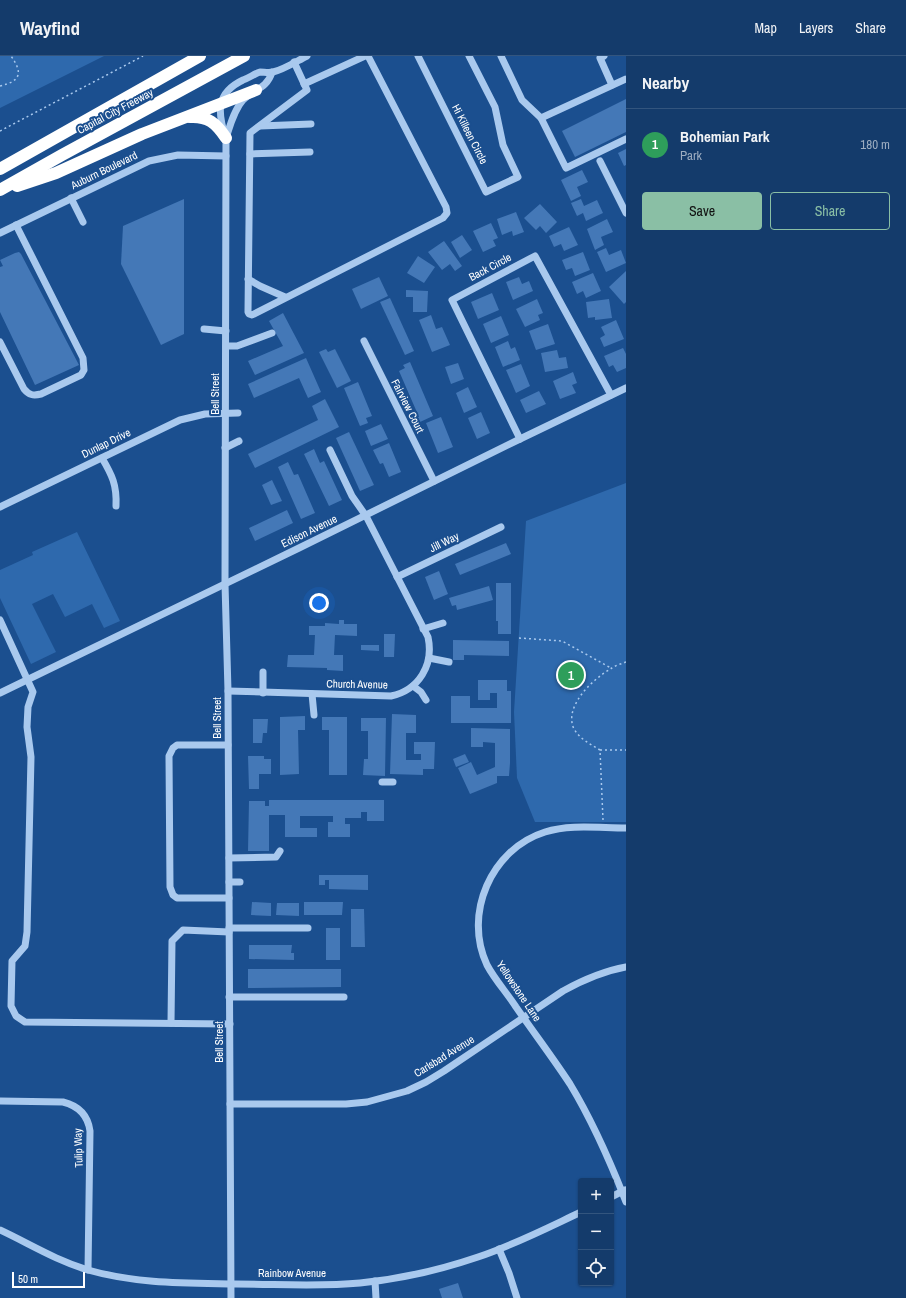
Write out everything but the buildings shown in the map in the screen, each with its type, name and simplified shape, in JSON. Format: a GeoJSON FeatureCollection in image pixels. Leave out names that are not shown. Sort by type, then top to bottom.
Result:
{"type":"FeatureCollection","features":[{"type":"Feature","properties":{"kind":"highway","name":"Capital City Freeway"},"geometry":{"type":"LineString","coordinates":[[0,169],[200,56]]}},
{"type":"Feature","properties":{"kind":"highway","name":"Capital City Freeway"},"geometry":{"type":"LineString","coordinates":[[0,190],[244,56]]}},
{"type":"Feature","properties":{"kind":"highway"},"geometry":{"type":"LineString","coordinates":[[0,190],[56,173],[142,134],[256,90]]}},
{"type":"Feature","properties":{"kind":"highway"},"geometry":{"type":"LineString","coordinates":[[186,117],[201,118],[214,123],[226,138]]}},
{"type":"Feature","properties":{"kind":"street"},"geometry":{"type":"LineString","coordinates":[[221,104],[226,92],[233,86],[259,73],[272,72],[307,56]]}},
{"type":"Feature","properties":{"kind":"street"},"geometry":{"type":"LineString","coordinates":[[304,84],[364,56]]}},
{"type":"Feature","properties":{"kind":"street"},"geometry":{"type":"LineString","coordinates":[[294,62],[307,90],[250,133],[248,312],[252,315],[443,218],[447,213],[446,207],[368,56]]}},
{"type":"Feature","properties":{"kind":"street","name":"Hi Killeen Circle"},"geometry":{"type":"LineString","coordinates":[[418,56],[486,192],[518,177],[503,145],[495,107],[469,56]]}},
{"type":"Feature","properties":{"kind":"street"},"geometry":{"type":"LineString","coordinates":[[501,56],[522,100],[541,118],[566,168],[626,139]]}},
{"type":"Feature","properties":{"kind":"street"},"geometry":{"type":"LineString","coordinates":[[604,56],[600,58],[612,85]]}},
{"type":"Feature","properties":{"kind":"street"},"geometry":{"type":"LineString","coordinates":[[256,90],[266,85],[272,72]]}},
{"type":"Feature","properties":{"kind":"street"},"geometry":{"type":"LineString","coordinates":[[541,118],[626,79]]}},
{"type":"Feature","properties":{"kind":"street","name":"Bell Street"},"geometry":{"type":"LineString","coordinates":[[226,138],[236,111],[242,102],[256,90]]}},
{"type":"Feature","properties":{"kind":"street","name":"Bell Street"},"geometry":{"type":"LineString","coordinates":[[221,104],[221,121],[226,138],[225,584],[228,691],[231,1298]]}},
{"type":"Feature","properties":{"kind":"street"},"geometry":{"type":"LineString","coordinates":[[259,126],[311,124]]}},
{"type":"Feature","properties":{"kind":"street"},"geometry":{"type":"LineString","coordinates":[[250,154],[310,152]]}},
{"type":"Feature","properties":{"kind":"street","name":"Auburn Boulevard"},"geometry":{"type":"LineString","coordinates":[[0,233],[149,161],[178,155],[226,156]]}},
{"type":"Feature","properties":{"kind":"street"},"geometry":{"type":"LineString","coordinates":[[600,161],[626,212]]}},
{"type":"Feature","properties":{"kind":"street"},"geometry":{"type":"LineString","coordinates":[[71,198],[83,222]]}},
{"type":"Feature","properties":{"kind":"street"},"geometry":{"type":"LineString","coordinates":[[0,342],[24,389],[28,394],[34,396],[81,375],[84,370],[83,358],[16,225]]}},
{"type":"Feature","properties":{"kind":"street","name":"Back Circle"},"geometry":{"type":"LineString","coordinates":[[520,439],[452,300],[535,256],[611,395]]}},
{"type":"Feature","properties":{"kind":"street"},"geometry":{"type":"LineString","coordinates":[[248,279],[285,297]]}},
{"type":"Feature","properties":{"kind":"street"},"geometry":{"type":"LineString","coordinates":[[204,329],[226,331]]}},
{"type":"Feature","properties":{"kind":"street"},"geometry":{"type":"LineString","coordinates":[[226,346],[237,346],[272,333]]}},
{"type":"Feature","properties":{"kind":"street","name":"Fairview Court"},"geometry":{"type":"LineString","coordinates":[[364,341],[434,481]]}},
{"type":"Feature","properties":{"kind":"street","name":"Edison Avenue"},"geometry":{"type":"LineString","coordinates":[[0,693],[626,388]]}},
{"type":"Feature","properties":{"kind":"street","name":"Dunlap Drive"},"geometry":{"type":"LineString","coordinates":[[0,507],[180,420],[205,414],[238,413]]}},
{"type":"Feature","properties":{"kind":"street"},"geometry":{"type":"LineString","coordinates":[[225,448],[239,441]]}},
{"type":"Feature","properties":{"kind":"street","name":"Church Avenue"},"geometry":{"type":"LineString","coordinates":[[228,691],[391,696],[405,692],[414,686],[425,672],[429,658],[429,644],[423,629],[366,516],[352,496],[330,450]]}},
{"type":"Feature","properties":{"kind":"street"},"geometry":{"type":"LineString","coordinates":[[102,458],[115,484],[117,493],[116,506]]}},
{"type":"Feature","properties":{"kind":"street","name":"Jill Way"},"geometry":{"type":"LineString","coordinates":[[397,577],[501,527]]}},
{"type":"Feature","properties":{"kind":"street"},"geometry":{"type":"LineString","coordinates":[[0,620],[33,692],[28,707],[27,727],[31,757],[27,932],[25,946],[12,961],[11,1006],[16,1016],[25,1022],[230,1024]]}},
{"type":"Feature","properties":{"kind":"street"},"geometry":{"type":"LineString","coordinates":[[423,629],[443,623]]}},
{"type":"Feature","properties":{"kind":"street"},"geometry":{"type":"LineString","coordinates":[[429,658],[449,662]]}},
{"type":"Feature","properties":{"kind":"street"},"geometry":{"type":"LineString","coordinates":[[263,672],[263,693]]}},
{"type":"Feature","properties":{"kind":"street"},"geometry":{"type":"LineString","coordinates":[[414,686],[421,692],[426,700]]}},
{"type":"Feature","properties":{"kind":"street"},"geometry":{"type":"LineString","coordinates":[[312,694],[314,715]]}},
{"type":"Feature","properties":{"kind":"street"},"geometry":{"type":"LineString","coordinates":[[354,696],[355,704]]}},
{"type":"Feature","properties":{"kind":"street"},"geometry":{"type":"LineString","coordinates":[[228,745],[177,745],[173,748],[169,756],[169,764],[170,887],[172,895],[177,898],[229,898]]}},
{"type":"Feature","properties":{"kind":"street"},"geometry":{"type":"LineString","coordinates":[[382,782],[393,782]]}},
{"type":"Feature","properties":{"kind":"street","name":"Yellowstone Lane"},"geometry":{"type":"LineString","coordinates":[[626,828],[571,827],[544,832],[532,837],[515,848],[500,862],[486,885],[480,904],[478,925],[482,951],[493,976],[569,1084],[602,1143],[624,1191],[626,1202]]}},
{"type":"Feature","properties":{"kind":"street"},"geometry":{"type":"LineString","coordinates":[[228,858],[276,857],[280,851]]}},
{"type":"Feature","properties":{"kind":"street"},"geometry":{"type":"LineString","coordinates":[[229,882],[240,882]]}},
{"type":"Feature","properties":{"kind":"street"},"geometry":{"type":"LineString","coordinates":[[171,1023],[172,941],[183,930],[308,928]]}},
{"type":"Feature","properties":{"kind":"street","name":"Carlsbad Avenue"},"geometry":{"type":"LineString","coordinates":[[230,1104],[346,1104],[367,1102],[387,1097],[407,1090],[432,1078],[563,991],[581,981],[626,966]]}},
{"type":"Feature","properties":{"kind":"street"},"geometry":{"type":"LineString","coordinates":[[229,997],[344,997]]}},
{"type":"Feature","properties":{"kind":"street","name":"Tulip Way"},"geometry":{"type":"LineString","coordinates":[[0,1101],[63,1102],[79,1109],[87,1120],[90,1132],[88,1270]]}},
{"type":"Feature","properties":{"kind":"street"},"geometry":{"type":"LineString","coordinates":[[614,1196],[624,1191]]}},
{"type":"Feature","properties":{"kind":"street","name":"Rainbow Avenue"},"geometry":{"type":"LineString","coordinates":[[0,1230],[53,1257],[88,1270],[117,1277],[151,1282],[323,1285],[375,1281],[412,1275],[446,1267],[499,1249],[536,1234],[578,1213]]}},
{"type":"Feature","properties":{"kind":"street"},"geometry":{"type":"LineString","coordinates":[[499,1249],[509,1273],[516,1298]]}},
{"type":"Feature","properties":{"kind":"street"},"geometry":{"type":"LineString","coordinates":[[375,1281],[376,1298]]}},
{"type":"Feature","properties":{"kind":"path"},"geometry":{"type":"LineString","coordinates":[[0,86],[13,82],[19,73],[18,66],[10,56]]}},
{"type":"Feature","properties":{"kind":"path"},"geometry":{"type":"LineString","coordinates":[[0,132],[144,56]]}},
{"type":"Feature","properties":{"kind":"path"},"geometry":{"type":"LineString","coordinates":[[519,638],[562,641],[611,668]]}},
{"type":"Feature","properties":{"kind":"path"},"geometry":{"type":"LineString","coordinates":[[626,662],[611,668],[598,678],[579,696],[571,712],[574,728],[582,739],[600,750],[626,750]]}},
{"type":"Feature","properties":{"kind":"path"},"geometry":{"type":"LineString","coordinates":[[600,750],[604,822]]}},
{"type":"Feature","properties":{"kind":"shaded area"},"geometry":{"type":"Polygon","coordinates":[[[0,56],[104,56],[0,108],[0,56]]]}},
{"type":"Feature","properties":{"kind":"shaded area"},"geometry":{"type":"Polygon","coordinates":[[[626,483],[626,822],[535,822],[517,778],[514,712],[526,521],[626,483]]]}},
{"type":"Feature","properties":{"kind":"shaded area"},"geometry":{"type":"Polygon","coordinates":[[[77,532],[120,621],[104,628],[92,604],[65,617],[53,594],[32,604],[56,652],[31,664],[0,598],[0,570],[33,555],[32,552],[77,532]]]}},
{"type":"Feature","properties":{"kind":"place","name":"Bohemian Park"},"geometry":{"type":"Point","coordinates":[571,675]}}]}
